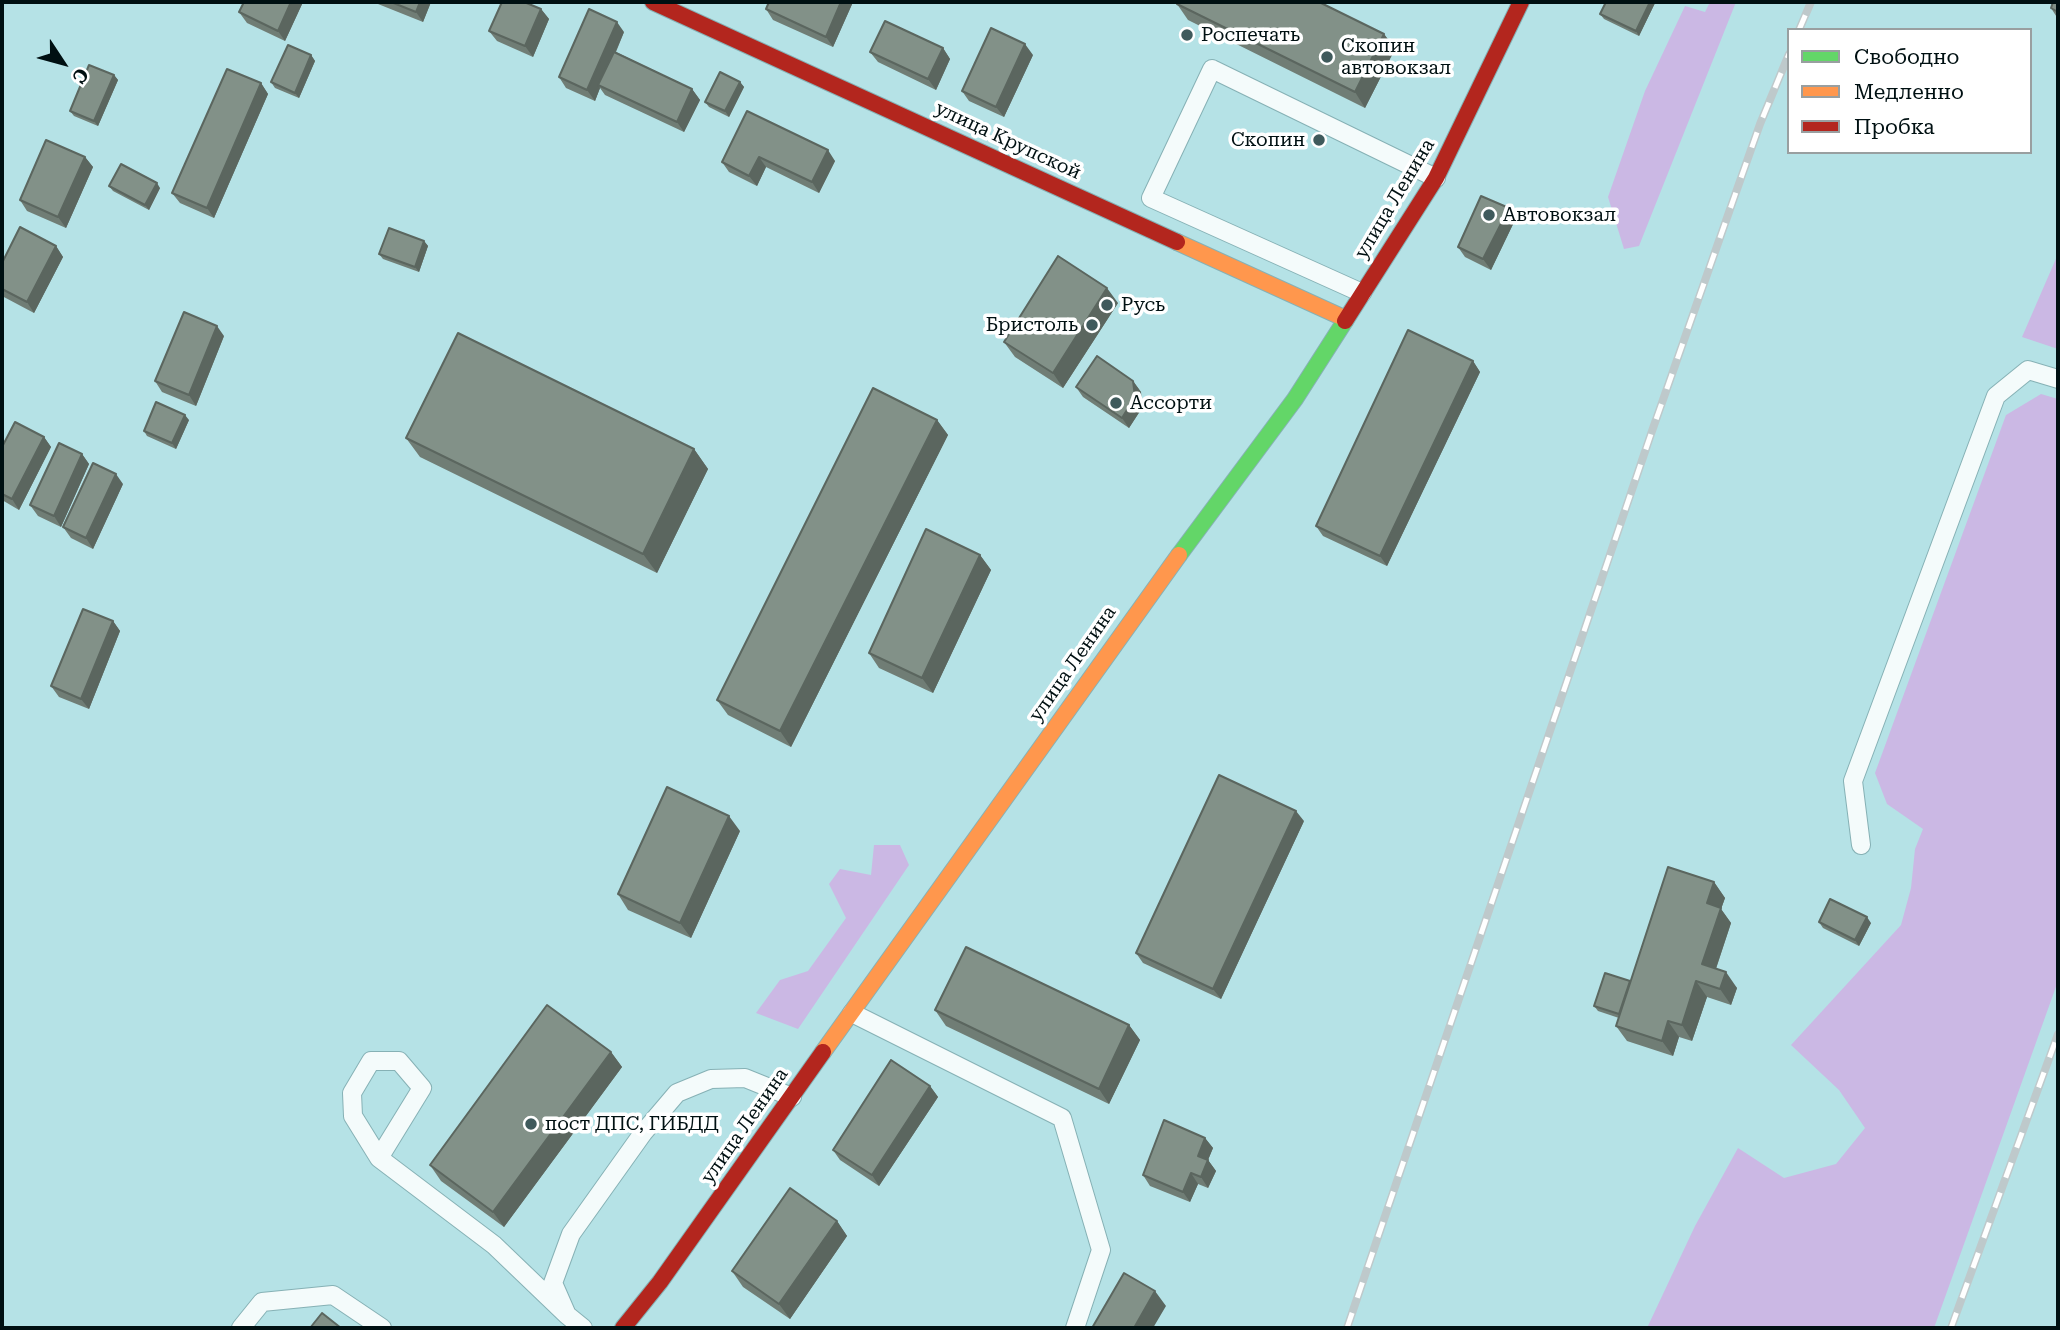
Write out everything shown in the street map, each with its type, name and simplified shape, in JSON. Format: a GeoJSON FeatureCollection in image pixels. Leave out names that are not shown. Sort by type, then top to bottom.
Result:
{"type":"FeatureCollection","features":[{"type":"Feature","properties":{"kind":"street","name":"улица Крупской"},"geometry":{"type":"LineString","coordinates":[[653,2],[1346,319]]}},
{"type":"Feature","properties":{"kind":"street","name":"улица Ленина"},"geometry":{"type":"LineString","coordinates":[[623,1328],[660,1282],[1132,618],[1295,399],[1436,178],[1521,2]]}},
{"type":"Feature","properties":{"kind":"lane"},"geometry":{"type":"LineString","coordinates":[[1362,293],[1151,198],[1212,69],[1436,178]]}},
{"type":"Feature","properties":{"kind":"lane"},"geometry":{"type":"LineString","coordinates":[[1861,845],[1853,780],[1996,396],[2028,370],[2058,379]]}},
{"type":"Feature","properties":{"kind":"lane"},"geometry":{"type":"LineString","coordinates":[[852,1013],[1062,1118],[1101,1250],[1076,1328]]}},
{"type":"Feature","properties":{"kind":"lane"},"geometry":{"type":"LineString","coordinates":[[379,1157],[422,1088],[399,1060],[371,1061],[352,1093],[353,1116],[379,1157],[494,1245],[583,1328]]}},
{"type":"Feature","properties":{"kind":"lane"},"geometry":{"type":"LineString","coordinates":[[567,1315],[553,1283],[571,1234],[643,1133],[677,1093],[711,1079],[745,1078],[792,1097]]}},
{"type":"Feature","properties":{"kind":"lane"},"geometry":{"type":"LineString","coordinates":[[241,1328],[262,1302],[333,1295],[382,1328]]}},
{"type":"Feature","properties":{"kind":"shaded area"},"geometry":{"type":"Polygon","coordinates":[[[1710,2],[1736,2],[1639,246],[1624,249],[1608,197],[1645,91],[1685,6],[1705,12],[1710,2]]]}},
{"type":"Feature","properties":{"kind":"shaded area"},"geometry":{"type":"Polygon","coordinates":[[[2058,254],[2058,349],[2022,337],[2058,254]]]}},
{"type":"Feature","properties":{"kind":"shaded area"},"geometry":{"type":"Polygon","coordinates":[[[2041,394],[2058,399],[2058,981],[1934,1328],[1647,1328],[1695,1226],[1738,1148],[1784,1178],[1836,1164],[1865,1128],[1839,1090],[1791,1045],[1901,925],[1911,888],[1915,849],[1923,829],[1887,804],[1875,773],[2006,415],[2041,394]]]}},
{"type":"Feature","properties":{"kind":"shaded area"},"geometry":{"type":"Polygon","coordinates":[[[874,845],[900,845],[909,865],[798,1029],[756,1013],[780,980],[808,971],[846,918],[829,884],[840,869],[871,875],[874,845]]]}},
{"type":"Feature","properties":{"kind":"building"},"geometry":{"type":"Polygon","coordinates":[[[244,2],[291,2],[278,31],[239,12],[244,2]]]}},
{"type":"Feature","properties":{"kind":"building"},"geometry":{"type":"Polygon","coordinates":[[[391,2],[420,2],[416,12],[391,2]]]}},
{"type":"Feature","properties":{"kind":"building"},"geometry":{"type":"Polygon","coordinates":[[[502,2],[524,2],[541,9],[525,46],[489,31],[502,2]]]}},
{"type":"Feature","properties":{"kind":"building"},"geometry":{"type":"Polygon","coordinates":[[[769,2],[841,2],[826,37],[766,9],[769,2]]]}},
{"type":"Feature","properties":{"kind":"building","name":"Скопин автовокзал"},"geometry":{"type":"Polygon","coordinates":[[[1319,2],[1384,34],[1355,92],[1177,4],[1319,2]]]}},
{"type":"Feature","properties":{"kind":"building"},"geometry":{"type":"Polygon","coordinates":[[[1606,2],[1650,2],[1636,31],[1600,14],[1606,2]]]}},
{"type":"Feature","properties":{"kind":"building"},"geometry":{"type":"Polygon","coordinates":[[[2053,2],[2058,2],[2058,12],[2051,8],[2053,2]]]}},
{"type":"Feature","properties":{"kind":"building"},"geometry":{"type":"Polygon","coordinates":[[[589,9],[617,22],[587,90],[559,77],[589,9]]]}},
{"type":"Feature","properties":{"kind":"building"},"geometry":{"type":"Polygon","coordinates":[[[885,21],[943,48],[928,79],[870,52],[885,21]]]}},
{"type":"Feature","properties":{"kind":"building"},"geometry":{"type":"Polygon","coordinates":[[[991,28],[1025,44],[996,107],[962,91],[991,28]]]}},
{"type":"Feature","properties":{"kind":"building"},"geometry":{"type":"Polygon","coordinates":[[[288,45],[311,55],[295,93],[271,82],[288,45]]]}},
{"type":"Feature","properties":{"kind":"building"},"geometry":{"type":"Polygon","coordinates":[[[614,52],[692,89],[677,122],[598,85],[614,52]]]}},
{"type":"Feature","properties":{"kind":"building"},"geometry":{"type":"Polygon","coordinates":[[[89,65],[114,75],[94,121],[70,111],[89,65]]]}},
{"type":"Feature","properties":{"kind":"building"},"geometry":{"type":"Polygon","coordinates":[[[227,69],[261,83],[207,208],[172,193],[227,69]]]}},
{"type":"Feature","properties":{"kind":"building"},"geometry":{"type":"Polygon","coordinates":[[[720,72],[740,82],[725,111],[705,102],[720,72]]]}},
{"type":"Feature","properties":{"kind":"building"},"geometry":{"type":"Polygon","coordinates":[[[747,111],[828,150],[812,182],[759,157],[749,176],[722,162],[747,111]]]}},
{"type":"Feature","properties":{"kind":"building"},"geometry":{"type":"Polygon","coordinates":[[[46,140],[85,157],[58,217],[20,200],[46,140]]]}},
{"type":"Feature","properties":{"kind":"building"},"geometry":{"type":"Polygon","coordinates":[[[121,164],[157,183],[145,205],[109,186],[121,164]]]}},
{"type":"Feature","properties":{"kind":"building"},"geometry":{"type":"Polygon","coordinates":[[[1481,196],[1509,208],[1483,259],[1458,247],[1481,196]]]}},
{"type":"Feature","properties":{"kind":"building"},"geometry":{"type":"Polygon","coordinates":[[[20,227],[56,246],[27,302],[2,289],[2,263],[20,227]]]}},
{"type":"Feature","properties":{"kind":"building"},"geometry":{"type":"Polygon","coordinates":[[[389,228],[424,241],[415,267],[379,254],[389,228]]]}},
{"type":"Feature","properties":{"kind":"building"},"geometry":{"type":"Polygon","coordinates":[[[1058,256],[1107,288],[1053,373],[1004,342],[1058,256]]]}},
{"type":"Feature","properties":{"kind":"building"},"geometry":{"type":"Polygon","coordinates":[[[184,312],[217,326],[189,395],[155,381],[184,312]]]}},
{"type":"Feature","properties":{"kind":"building"},"geometry":{"type":"Polygon","coordinates":[[[1408,330],[1473,361],[1380,556],[1316,526],[1408,330]]]}},
{"type":"Feature","properties":{"kind":"building"},"geometry":{"type":"Polygon","coordinates":[[[458,333],[694,449],[643,554],[406,438],[458,333]]]}},
{"type":"Feature","properties":{"kind":"building","name":"Ассорти"},"geometry":{"type":"Polygon","coordinates":[[[1097,356],[1133,381],[1135,397],[1122,418],[1076,387],[1097,356]]]}},
{"type":"Feature","properties":{"kind":"building"},"geometry":{"type":"Polygon","coordinates":[[[873,388],[937,420],[780,731],[717,700],[873,388]]]}},
{"type":"Feature","properties":{"kind":"building"},"geometry":{"type":"Polygon","coordinates":[[[156,402],[185,415],[172,443],[144,431],[156,402]]]}},
{"type":"Feature","properties":{"kind":"building"},"geometry":{"type":"Polygon","coordinates":[[[15,422],[44,437],[12,499],[2,494],[2,447],[15,422]]]}},
{"type":"Feature","properties":{"kind":"building"},"geometry":{"type":"Polygon","coordinates":[[[59,443],[82,454],[54,516],[30,505],[59,443]]]}},
{"type":"Feature","properties":{"kind":"building"},"geometry":{"type":"Polygon","coordinates":[[[93,463],[116,474],[86,538],[63,527],[93,463]]]}},
{"type":"Feature","properties":{"kind":"building"},"geometry":{"type":"Polygon","coordinates":[[[926,529],[980,555],[922,678],[869,653],[926,529]]]}},
{"type":"Feature","properties":{"kind":"building"},"geometry":{"type":"Polygon","coordinates":[[[83,609],[113,621],[81,699],[51,686],[83,609]]]}},
{"type":"Feature","properties":{"kind":"building"},"geometry":{"type":"Polygon","coordinates":[[[1219,775],[1296,811],[1213,989],[1136,953],[1219,775]]]}},
{"type":"Feature","properties":{"kind":"building"},"geometry":{"type":"Polygon","coordinates":[[[667,787],[729,816],[680,923],[618,894],[667,787]]]}},
{"type":"Feature","properties":{"kind":"building"},"geometry":{"type":"Polygon","coordinates":[[[1668,867],[1714,882],[1707,903],[1721,908],[1702,964],[1726,972],[1720,989],[1696,981],[1682,1025],[1668,1021],[1662,1041],[1616,1026],[1668,867]]]}},
{"type":"Feature","properties":{"kind":"building"},"geometry":{"type":"Polygon","coordinates":[[[1830,899],[1867,917],[1855,940],[1819,922],[1830,899]]]}},
{"type":"Feature","properties":{"kind":"building"},"geometry":{"type":"Polygon","coordinates":[[[966,947],[1129,1025],[1099,1089],[935,1010],[966,947]]]}},
{"type":"Feature","properties":{"kind":"building"},"geometry":{"type":"Polygon","coordinates":[[[1605,973],[1630,981],[1619,1014],[1594,1006],[1605,973]]]}},
{"type":"Feature","properties":{"kind":"building","name":"пост ДПС, ГИБДД"},"geometry":{"type":"Polygon","coordinates":[[[547,1005],[611,1052],[493,1212],[430,1165],[547,1005]]]}},
{"type":"Feature","properties":{"kind":"building"},"geometry":{"type":"Polygon","coordinates":[[[891,1060],[930,1086],[872,1175],[833,1150],[891,1060]]]}},
{"type":"Feature","properties":{"kind":"building"},"geometry":{"type":"Polygon","coordinates":[[[1164,1120],[1205,1138],[1198,1156],[1208,1160],[1201,1177],[1191,1173],[1183,1192],[1143,1175],[1164,1120]]]}},
{"type":"Feature","properties":{"kind":"building"},"geometry":{"type":"Polygon","coordinates":[[[790,1188],[837,1221],[779,1304],[732,1271],[790,1188]]]}},
{"type":"Feature","properties":{"kind":"building"},"geometry":{"type":"Polygon","coordinates":[[[1124,1273],[1155,1291],[1134,1328],[1092,1328],[1124,1273]]]}},
{"type":"Feature","properties":{"kind":"building"},"geometry":{"type":"Polygon","coordinates":[[[322,1313],[341,1328],[310,1328],[322,1313]]]}},
{"type":"Feature","properties":{"kind":"railway"},"geometry":{"type":"LineString","coordinates":[[1800,28],[1811,2]]}},
{"type":"Feature","properties":{"kind":"railway"},"geometry":{"type":"LineString","coordinates":[[1347,1328],[1652,431],[1760,124],[1787,59]]}},
{"type":"Feature","properties":{"kind":"railway"},"geometry":{"type":"LineString","coordinates":[[1951,1328],[2058,1034]]}},
{"type":"Feature","properties":{"kind":"traffic: fast"},"geometry":{"type":"LineString","coordinates":[[1179,555],[1295,399],[1345,321]]}},
{"type":"Feature","properties":{"kind":"traffic: slow"},"geometry":{"type":"LineString","coordinates":[[1177,242],[1346,319]]}},
{"type":"Feature","properties":{"kind":"traffic: slow"},"geometry":{"type":"LineString","coordinates":[[823,1052],[1179,555]]}},
{"type":"Feature","properties":{"kind":"traffic: jam"},"geometry":{"type":"LineString","coordinates":[[653,2],[1177,242]]}},
{"type":"Feature","properties":{"kind":"traffic: jam"},"geometry":{"type":"LineString","coordinates":[[1345,321],[1436,178],[1521,2]]}},
{"type":"Feature","properties":{"kind":"traffic: jam"},"geometry":{"type":"LineString","coordinates":[[623,1328],[660,1282],[823,1052]]}},
{"type":"Feature","properties":{"kind":"place","name":"Роспечать"},"geometry":{"type":"Point","coordinates":[1187,35]}},
{"type":"Feature","properties":{"kind":"place","name":"Скопин автовокзал"},"geometry":{"type":"Point","coordinates":[1327,57]}},
{"type":"Feature","properties":{"kind":"place","name":"Скопин"},"geometry":{"type":"Point","coordinates":[1319,140]}},
{"type":"Feature","properties":{"kind":"place","name":"Автовокзал"},"geometry":{"type":"Point","coordinates":[1489,215]}},
{"type":"Feature","properties":{"kind":"place","name":"Русь"},"geometry":{"type":"Point","coordinates":[1107,305]}},
{"type":"Feature","properties":{"kind":"place","name":"Бристоль"},"geometry":{"type":"Point","coordinates":[1092,325]}},
{"type":"Feature","properties":{"kind":"place","name":"Ассорти"},"geometry":{"type":"Point","coordinates":[1116,403]}},
{"type":"Feature","properties":{"kind":"place","name":"пост ДПС, ГИБДД"},"geometry":{"type":"Point","coordinates":[531,1124]}}]}
